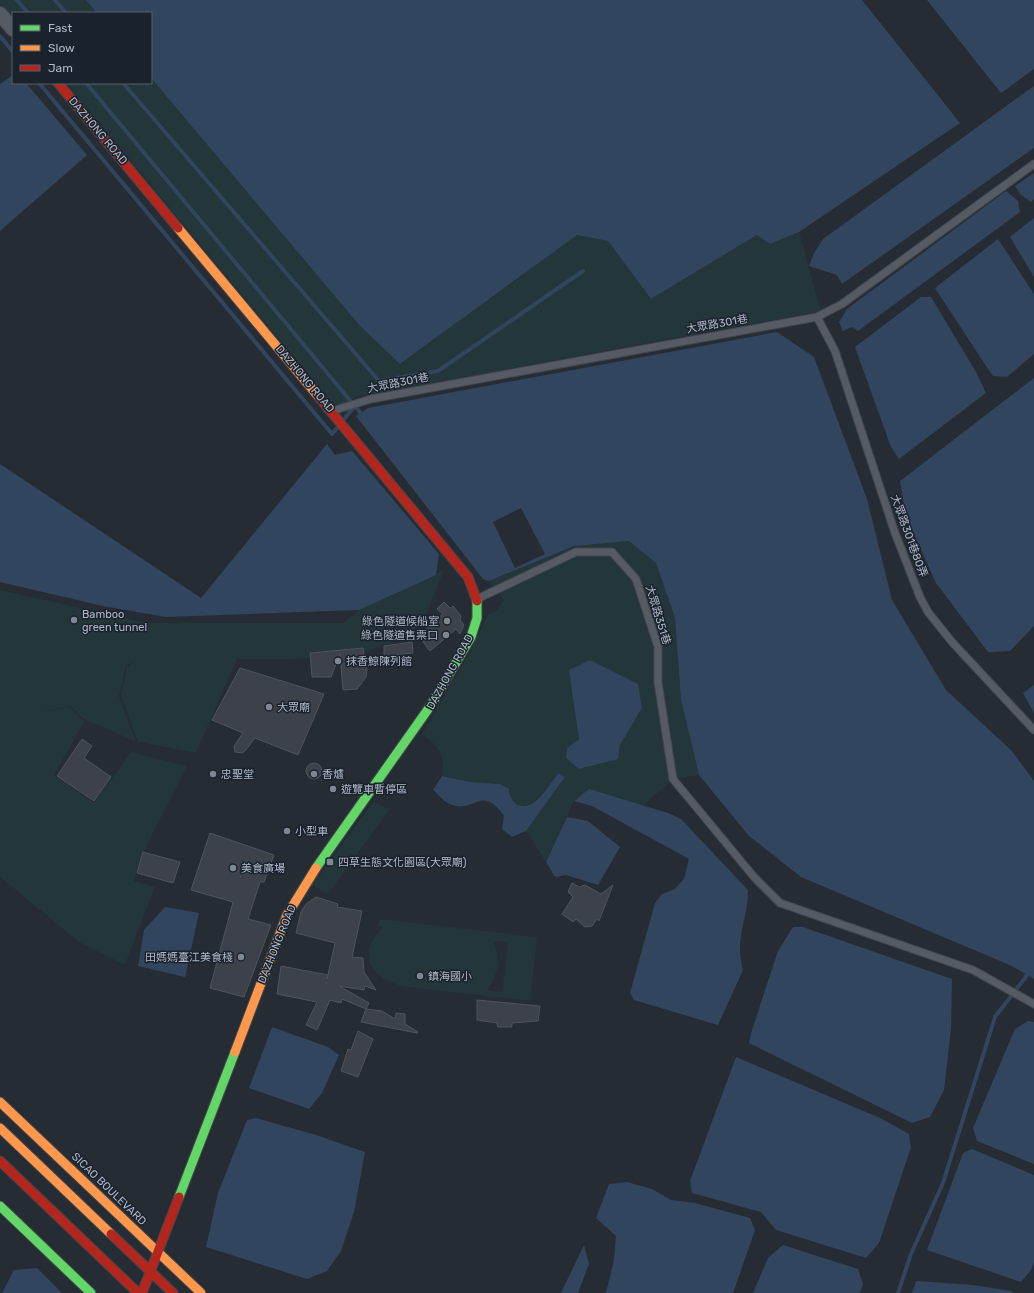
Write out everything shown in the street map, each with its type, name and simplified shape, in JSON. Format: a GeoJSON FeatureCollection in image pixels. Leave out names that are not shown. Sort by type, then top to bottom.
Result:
{"type":"FeatureCollection","features":[{"type":"Feature","properties":{"kind":"street"},"geometry":{"type":"LineString","coordinates":[[0,14],[12,28]]}},
{"type":"Feature","properties":{"kind":"street","name":"DAZHONG ROAD"},"geometry":{"type":"LineString","coordinates":[[59,84],[468,576],[479,604],[475,627],[415,733],[304,883],[287,915],[142,1293]]}},
{"type":"Feature","properties":{"kind":"street","name":"SICAO BOULEVARD"},"geometry":{"type":"LineString","coordinates":[[0,1102],[201,1293]]}},
{"type":"Feature","properties":{"kind":"street"},"geometry":{"type":"LineString","coordinates":[[0,1128],[173,1293]]}},
{"type":"Feature","properties":{"kind":"street"},"geometry":{"type":"LineString","coordinates":[[0,1161],[138,1293]]}},
{"type":"Feature","properties":{"kind":"street"},"geometry":{"type":"LineString","coordinates":[[0,1206],[91,1293]]}},
{"type":"Feature","properties":{"kind":"lane","name":"大眾路301巷"},"geometry":{"type":"LineString","coordinates":[[332,411],[371,399],[817,317],[842,304],[1034,164]]}},
{"type":"Feature","properties":{"kind":"lane","name":"大眾路301巷80弄"},"geometry":{"type":"LineString","coordinates":[[817,317],[836,351],[895,533],[920,597],[928,612],[952,642],[1034,730]]}},
{"type":"Feature","properties":{"kind":"lane","name":"大眾路351巷"},"geometry":{"type":"LineString","coordinates":[[477,599],[576,552],[612,552],[636,579],[658,647],[658,682],[665,718],[673,779],[754,877],[780,903],[973,970],[1034,1004]]}},
{"type":"Feature","properties":{"kind":"green space"},"geometry":{"type":"Polygon","coordinates":[[[0,0],[86,0],[96,12],[12,12],[12,18],[0,4],[0,0]]]}},
{"type":"Feature","properties":{"kind":"green space"},"geometry":{"type":"Polygon","coordinates":[[[152,79],[360,326],[400,364],[577,235],[608,241],[651,299],[757,235],[770,244],[799,232],[821,311],[355,397],[346,405],[333,404],[67,84],[152,84],[152,79]]]}},
{"type":"Feature","properties":{"kind":"green space"},"geometry":{"type":"Polygon","coordinates":[[[630,541],[656,563],[675,618],[681,700],[699,775],[673,779],[643,806],[589,790],[574,801],[546,862],[526,831],[565,777],[559,773],[540,796],[528,805],[522,806],[514,802],[500,784],[470,782],[442,776],[443,762],[440,751],[422,734],[469,654],[488,614],[495,612],[504,600],[489,581],[574,546],[630,541]],[[642,708],[577,718],[579,739],[567,748],[620,745],[642,708]]]}},
{"type":"Feature","properties":{"kind":"green space"},"geometry":{"type":"Polygon","coordinates":[[[444,570],[418,635],[354,655],[292,659],[237,659],[196,753],[138,742],[121,696],[127,667],[136,660],[126,666],[119,696],[136,742],[84,719],[70,706],[37,713],[69,707],[84,722],[54,775],[94,803],[131,752],[187,766],[142,855],[134,881],[155,887],[125,965],[79,942],[0,877],[0,590],[147,623],[343,623],[359,610],[444,570]]]}},
{"type":"Feature","properties":{"kind":"green space"},"geometry":{"type":"Polygon","coordinates":[[[373,802],[390,809],[328,894],[312,885],[373,802]]]}},
{"type":"Feature","properties":{"kind":"green space"},"geometry":{"type":"Polygon","coordinates":[[[380,919],[537,937],[530,1001],[401,986],[390,981],[380,976],[374,970],[368,955],[370,946],[383,927],[378,926],[380,919]],[[494,941],[498,964],[494,977],[487,990],[502,992],[508,942],[494,941]]]}},
{"type":"Feature","properties":{"kind":"water"},"geometry":{"type":"Polygon","coordinates":[[[86,0],[862,0],[960,123],[799,232],[770,244],[757,235],[651,299],[608,241],[577,235],[400,364],[360,326],[152,79],[152,12],[96,12],[86,0]]]}},
{"type":"Feature","properties":{"kind":"water"},"geometry":{"type":"Polygon","coordinates":[[[927,0],[1034,0],[1034,69],[1001,93],[927,0]]]}},
{"type":"Feature","properties":{"kind":"water"},"geometry":{"type":"Polygon","coordinates":[[[12,76],[12,84],[27,84],[87,155],[0,231],[0,84],[12,76]]]}},
{"type":"Feature","properties":{"kind":"water"},"geometry":{"type":"Polygon","coordinates":[[[1034,86],[1034,148],[842,284],[837,275],[809,266],[814,253],[823,239],[1034,86]]]}},
{"type":"Feature","properties":{"kind":"water"},"geometry":{"type":"Polygon","coordinates":[[[1034,173],[1034,199],[1031,202],[1020,194],[1015,186],[1034,173]]]}},
{"type":"Feature","properties":{"kind":"water"},"geometry":{"type":"Polygon","coordinates":[[[1006,191],[1018,201],[1020,212],[858,331],[852,327],[843,331],[839,322],[847,309],[1006,191]]]}},
{"type":"Feature","properties":{"kind":"water"},"geometry":{"type":"Polygon","coordinates":[[[1034,218],[1034,277],[1010,237],[1034,218]]]}},
{"type":"Feature","properties":{"kind":"water"},"geometry":{"type":"Polygon","coordinates":[[[998,239],[1034,294],[1034,354],[1007,377],[993,376],[935,288],[998,239]]]}},
{"type":"Feature","properties":{"kind":"water"},"geometry":{"type":"Polygon","coordinates":[[[921,297],[931,297],[976,372],[986,393],[899,459],[891,447],[855,347],[921,297]]]}},
{"type":"Feature","properties":{"kind":"water"},"geometry":{"type":"Polygon","coordinates":[[[777,332],[814,357],[867,499],[892,600],[946,690],[1012,751],[1034,781],[1034,979],[1012,966],[801,877],[749,836],[699,775],[681,700],[675,618],[656,563],[629,541],[574,546],[489,581],[483,579],[356,416],[368,408],[777,332]]]}},
{"type":"Feature","properties":{"kind":"water"},"geometry":{"type":"Polygon","coordinates":[[[1034,378],[1034,626],[1010,651],[988,652],[936,583],[906,516],[900,481],[1034,378]]]}},
{"type":"Feature","properties":{"kind":"water"},"geometry":{"type":"Polygon","coordinates":[[[327,444],[335,455],[352,451],[439,554],[436,575],[359,610],[166,617],[103,606],[0,582],[0,464],[201,598],[327,444]]]}},
{"type":"Feature","properties":{"kind":"water"},"geometry":{"type":"Polygon","coordinates":[[[590,660],[638,684],[642,708],[620,745],[618,759],[579,769],[566,758],[567,748],[579,739],[569,670],[590,660]]]}},
{"type":"Feature","properties":{"kind":"water"},"geometry":{"type":"Polygon","coordinates":[[[1034,685],[1034,713],[1023,693],[1034,685]]]}},
{"type":"Feature","properties":{"kind":"water"},"geometry":{"type":"Polygon","coordinates":[[[559,773],[565,777],[526,831],[512,837],[502,829],[504,816],[496,806],[489,802],[483,801],[465,806],[458,806],[443,800],[433,790],[442,776],[470,782],[500,784],[509,789],[510,796],[514,802],[518,805],[524,806],[536,801],[559,773]]]}},
{"type":"Feature","properties":{"kind":"water"},"geometry":{"type":"Polygon","coordinates":[[[589,789],[668,813],[681,819],[748,890],[740,948],[743,970],[718,1025],[634,1000],[630,993],[655,903],[662,894],[675,889],[684,879],[689,859],[592,806],[574,801],[589,789]]]}},
{"type":"Feature","properties":{"kind":"water"},"geometry":{"type":"Polygon","coordinates":[[[567,817],[588,821],[620,847],[598,885],[566,875],[555,877],[546,862],[567,817]]]}},
{"type":"Feature","properties":{"kind":"water"},"geometry":{"type":"Polygon","coordinates":[[[165,907],[199,913],[185,977],[138,966],[144,930],[165,907]]]}},
{"type":"Feature","properties":{"kind":"water"},"geometry":{"type":"Polygon","coordinates":[[[793,927],[803,927],[952,979],[951,1029],[944,1090],[930,1117],[912,1123],[749,1043],[778,951],[793,927]]]}},
{"type":"Feature","properties":{"kind":"water"},"geometry":{"type":"Polygon","coordinates":[[[1028,1021],[1034,1022],[1034,1164],[977,1141],[973,1128],[1015,1029],[1028,1021]]]}},
{"type":"Feature","properties":{"kind":"water"},"geometry":{"type":"Polygon","coordinates":[[[272,1027],[328,1047],[339,1055],[322,1093],[309,1109],[249,1088],[272,1027]]]}},
{"type":"Feature","properties":{"kind":"water"},"geometry":{"type":"Polygon","coordinates":[[[736,1057],[880,1118],[909,1134],[911,1147],[879,1243],[866,1258],[776,1230],[761,1212],[692,1193],[690,1181],[736,1057]]]}},
{"type":"Feature","properties":{"kind":"water"},"geometry":{"type":"Polygon","coordinates":[[[256,1118],[316,1135],[365,1152],[354,1212],[341,1251],[327,1271],[307,1279],[206,1247],[218,1193],[247,1120],[256,1118]]]}},
{"type":"Feature","properties":{"kind":"water"},"geometry":{"type":"Polygon","coordinates":[[[972,1149],[1034,1175],[1034,1263],[1031,1270],[1021,1282],[927,1250],[963,1153],[972,1149]]]}},
{"type":"Feature","properties":{"kind":"water"},"geometry":{"type":"Polygon","coordinates":[[[627,1182],[652,1189],[671,1200],[695,1203],[750,1218],[755,1230],[733,1293],[606,1293],[614,1260],[616,1236],[596,1218],[609,1184],[627,1182]]]}},
{"type":"Feature","properties":{"kind":"water"},"geometry":{"type":"Polygon","coordinates":[[[584,1245],[589,1264],[578,1293],[561,1293],[584,1245]]]}},
{"type":"Feature","properties":{"kind":"water"},"geometry":{"type":"Polygon","coordinates":[[[783,1245],[858,1269],[863,1284],[860,1293],[753,1293],[768,1258],[783,1245]]]}},
{"type":"Feature","properties":{"kind":"water"},"geometry":{"type":"Polygon","coordinates":[[[37,1268],[62,1293],[2,1293],[14,1270],[37,1268]]]}},
{"type":"Feature","properties":{"kind":"water"},"geometry":{"type":"Polygon","coordinates":[[[916,1281],[973,1285],[1011,1291],[1013,1293],[912,1293],[916,1281]]]}},
{"type":"Feature","properties":{"kind":"pier"},"geometry":{"type":"Polygon","coordinates":[[[521,508],[545,554],[515,568],[493,522],[521,508]]]}},
{"type":"Feature","properties":{"kind":"building","name":"綠色隧道候船室"},"geometry":{"type":"Polygon","coordinates":[[[444,602],[450,608],[453,606],[461,616],[460,620],[464,625],[460,634],[456,629],[430,651],[418,635],[443,614],[437,609],[444,602]]]}},
{"type":"Feature","properties":{"kind":"building"},"geometry":{"type":"Polygon","coordinates":[[[412,642],[413,653],[384,656],[384,646],[412,642]]]}},
{"type":"Feature","properties":{"kind":"building","name":"抹香鯨陳列館"},"geometry":{"type":"Polygon","coordinates":[[[363,648],[367,670],[366,677],[357,689],[343,690],[340,654],[331,677],[312,677],[310,653],[363,648]]]}},
{"type":"Feature","properties":{"kind":"building","name":"大眾廟"},"geometry":{"type":"Polygon","coordinates":[[[240,668],[324,694],[298,755],[255,738],[245,751],[242,753],[235,752],[234,746],[243,733],[212,720],[240,668]]]}},
{"type":"Feature","properties":{"kind":"building"},"geometry":{"type":"Polygon","coordinates":[[[82,739],[92,746],[84,758],[111,777],[94,801],[57,776],[82,739]]]}},
{"type":"Feature","properties":{"kind":"building","name":"香爐"},"geometry":{"type":"Polygon","coordinates":[[[314,763],[321,768],[322,771],[317,778],[314,779],[307,774],[306,771],[311,764],[314,763]]]}},
{"type":"Feature","properties":{"kind":"building"},"geometry":{"type":"Polygon","coordinates":[[[210,833],[274,855],[264,882],[260,882],[248,919],[271,925],[244,997],[210,988],[233,902],[191,890],[210,833]]]}},
{"type":"Feature","properties":{"kind":"building"},"geometry":{"type":"Polygon","coordinates":[[[143,852],[180,862],[173,883],[137,873],[143,852]]]}},
{"type":"Feature","properties":{"kind":"building"},"geometry":{"type":"Polygon","coordinates":[[[572,883],[579,887],[585,885],[601,894],[613,885],[599,921],[597,919],[592,926],[585,927],[576,919],[573,922],[562,914],[573,897],[568,892],[572,883]]]}},
{"type":"Feature","properties":{"kind":"building"},"geometry":{"type":"Polygon","coordinates":[[[316,897],[338,904],[337,907],[362,911],[352,957],[363,958],[364,972],[376,990],[365,986],[364,990],[339,986],[369,1003],[366,1009],[342,999],[341,1003],[330,1000],[317,1030],[306,1025],[317,1002],[277,994],[281,966],[328,975],[335,943],[296,933],[301,912],[306,904],[316,897]]]}},
{"type":"Feature","properties":{"kind":"building"},"geometry":{"type":"Polygon","coordinates":[[[477,1000],[540,1006],[538,1021],[512,1023],[512,1027],[498,1027],[497,1023],[477,1020],[477,1000]]]}},
{"type":"Feature","properties":{"kind":"building"},"geometry":{"type":"Polygon","coordinates":[[[366,1009],[382,1011],[395,1019],[396,1013],[405,1014],[405,1024],[418,1032],[361,1022],[366,1009]]]}},
{"type":"Feature","properties":{"kind":"building"},"geometry":{"type":"Polygon","coordinates":[[[358,1031],[373,1039],[358,1077],[341,1071],[348,1049],[351,1050],[358,1031]]]}},
{"type":"Feature","properties":{"kind":"waterway"},"geometry":{"type":"LineString","coordinates":[[17,0],[27,12]]}},
{"type":"Feature","properties":{"kind":"waterway"},"geometry":{"type":"LineString","coordinates":[[55,0],[65,12]]}},
{"type":"Feature","properties":{"kind":"waterway"},"geometry":{"type":"LineString","coordinates":[[0,36],[12,51]]}},
{"type":"Feature","properties":{"kind":"waterway"},"geometry":{"type":"LineString","coordinates":[[40,84],[332,434],[337,428]]}},
{"type":"Feature","properties":{"kind":"waterway"},"geometry":{"type":"LineString","coordinates":[[87,84],[363,416]]}},
{"type":"Feature","properties":{"kind":"waterway"},"geometry":{"type":"LineString","coordinates":[[124,84],[379,381],[438,371],[583,271]]}},
{"type":"Feature","properties":{"kind":"waterway"},"geometry":{"type":"LineString","coordinates":[[344,419],[355,406]]}},
{"type":"Feature","properties":{"kind":"waterway"},"geometry":{"type":"LineString","coordinates":[[898,1293],[911,1254],[943,1183],[995,1017],[1025,978],[1029,970]]}},
{"type":"Feature","properties":{"kind":"traffic: fast"},"geometry":{"type":"LineString","coordinates":[[316,868],[431,705],[471,637],[477,618],[477,601]]}},
{"type":"Feature","properties":{"kind":"traffic: fast"},"geometry":{"type":"LineString","coordinates":[[179,1197],[235,1052]]}},
{"type":"Feature","properties":{"kind":"traffic: fast"},"geometry":{"type":"LineString","coordinates":[[0,1206],[91,1293]]}},
{"type":"Feature","properties":{"kind":"traffic: slow"},"geometry":{"type":"LineString","coordinates":[[178,228],[318,396]]}},
{"type":"Feature","properties":{"kind":"traffic: slow"},"geometry":{"type":"LineString","coordinates":[[235,1052],[287,915],[316,868]]}},
{"type":"Feature","properties":{"kind":"traffic: slow"},"geometry":{"type":"LineString","coordinates":[[0,1102],[201,1293]]}},
{"type":"Feature","properties":{"kind":"traffic: slow"},"geometry":{"type":"LineString","coordinates":[[0,1128],[111,1234]]}},
{"type":"Feature","properties":{"kind":"traffic: jam"},"geometry":{"type":"LineString","coordinates":[[59,84],[178,228]]}},
{"type":"Feature","properties":{"kind":"traffic: jam"},"geometry":{"type":"LineString","coordinates":[[318,396],[468,577],[477,601]]}},
{"type":"Feature","properties":{"kind":"traffic: jam"},"geometry":{"type":"LineString","coordinates":[[0,1161],[138,1293]]}},
{"type":"Feature","properties":{"kind":"traffic: jam"},"geometry":{"type":"LineString","coordinates":[[142,1293],[179,1197]]}},
{"type":"Feature","properties":{"kind":"traffic: jam"},"geometry":{"type":"LineString","coordinates":[[111,1234],[173,1293]]}},
{"type":"Feature","properties":{"kind":"place","name":"Bamboo green tunnel"},"geometry":{"type":"Point","coordinates":[74,620]}},
{"type":"Feature","properties":{"kind":"place","name":"綠色隧道候船室"},"geometry":{"type":"Point","coordinates":[447,621]}},
{"type":"Feature","properties":{"kind":"place","name":"綠色隧道售票口"},"geometry":{"type":"Point","coordinates":[446,635]}},
{"type":"Feature","properties":{"kind":"place","name":"抹香鯨陳列館"},"geometry":{"type":"Point","coordinates":[338,661]}},
{"type":"Feature","properties":{"kind":"place","name":"大眾廟"},"geometry":{"type":"Point","coordinates":[269,707]}},
{"type":"Feature","properties":{"kind":"place","name":"忠聖堂"},"geometry":{"type":"Point","coordinates":[213,774]}},
{"type":"Feature","properties":{"kind":"place","name":"香爐"},"geometry":{"type":"Point","coordinates":[314,774]}},
{"type":"Feature","properties":{"kind":"place","name":"遊覽車暫停區"},"geometry":{"type":"Point","coordinates":[333,789]}},
{"type":"Feature","properties":{"kind":"place","name":"小型車"},"geometry":{"type":"Point","coordinates":[287,831]}},
{"type":"Feature","properties":{"kind":"place","name":"四草生態文化園區(大眾廟)"},"geometry":{"type":"Point","coordinates":[330,862]}},
{"type":"Feature","properties":{"kind":"place","name":"美食廣場"},"geometry":{"type":"Point","coordinates":[233,868]}},
{"type":"Feature","properties":{"kind":"place","name":"田媽媽臺江美食棧"},"geometry":{"type":"Point","coordinates":[241,957]}},
{"type":"Feature","properties":{"kind":"place","name":"鎮海國小"},"geometry":{"type":"Point","coordinates":[420,976]}}]}
